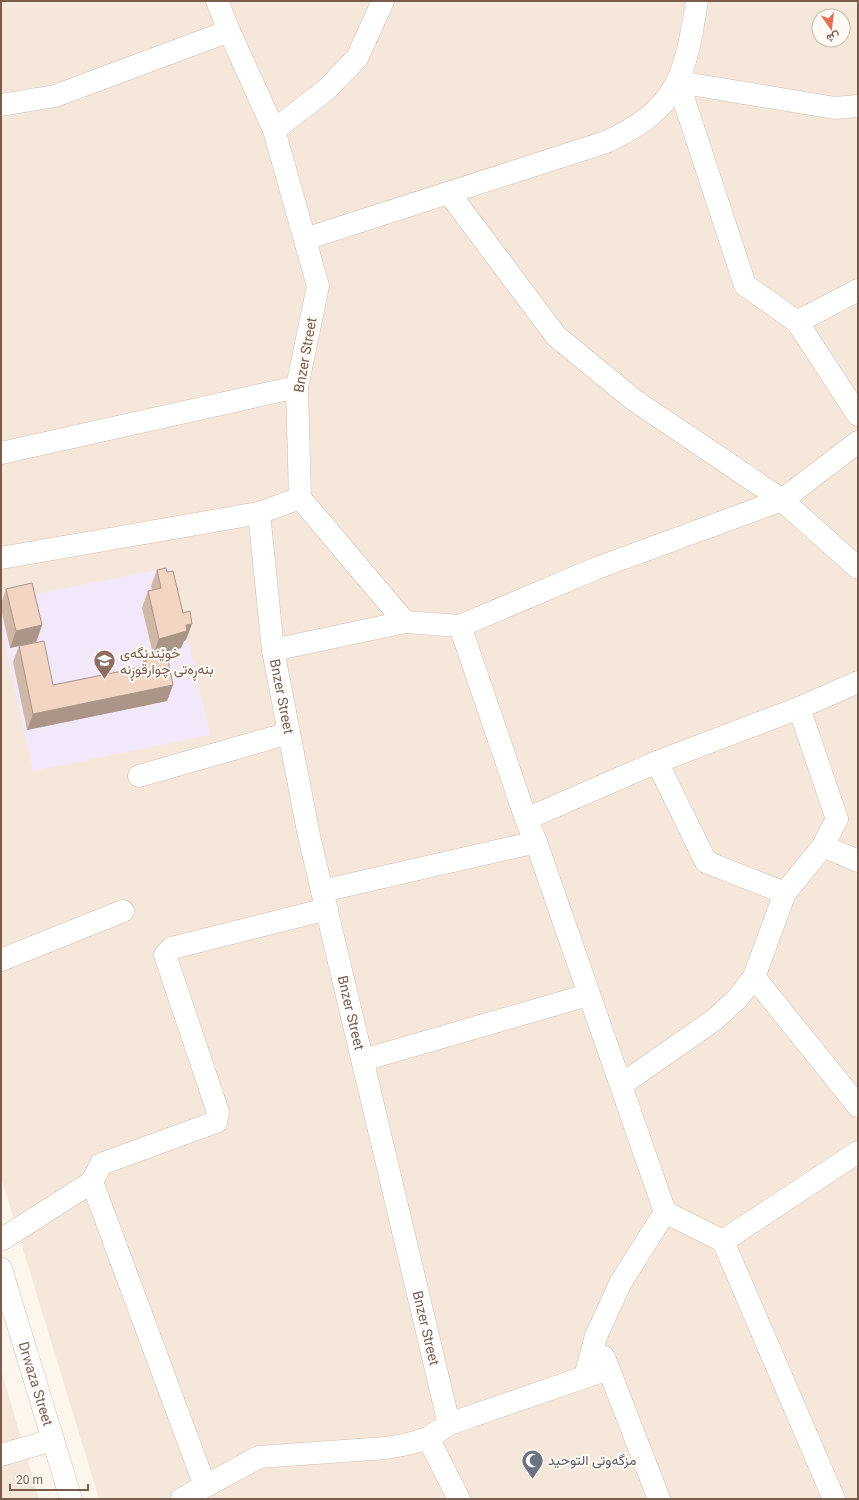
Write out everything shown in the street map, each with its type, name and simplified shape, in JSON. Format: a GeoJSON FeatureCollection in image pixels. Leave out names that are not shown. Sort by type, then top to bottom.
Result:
{"type":"FeatureCollection","features":[{"type":"Feature","properties":{"kind":"street","name":"Bnzer Street"},"geometry":{"type":"LineString","coordinates":[[218,1],[229,31],[274,130],[318,286],[297,387],[300,498]]}},
{"type":"Feature","properties":{"kind":"street"},"geometry":{"type":"LineString","coordinates":[[274,130],[326,90],[357,58],[383,1]]}},
{"type":"Feature","properties":{"kind":"street"},"geometry":{"type":"LineString","coordinates":[[305,239],[606,142],[618,136],[655,113],[664,104],[678,82],[686,61],[691,41],[697,1]]}},
{"type":"Feature","properties":{"kind":"street"},"geometry":{"type":"LineString","coordinates":[[1,105],[55,96],[229,31]]}},
{"type":"Feature","properties":{"kind":"street"},"geometry":{"type":"LineString","coordinates":[[678,82],[835,108],[858,106]]}},
{"type":"Feature","properties":{"kind":"street"},"geometry":{"type":"LineString","coordinates":[[678,82],[745,285],[797,322],[858,415]]}},
{"type":"Feature","properties":{"kind":"street"},"geometry":{"type":"LineString","coordinates":[[449,193],[556,336],[634,400],[782,500],[858,568]]}},
{"type":"Feature","properties":{"kind":"street"},"geometry":{"type":"LineString","coordinates":[[797,322],[858,290]]}},
{"type":"Feature","properties":{"kind":"street"},"geometry":{"type":"LineString","coordinates":[[1,453],[297,387]]}},
{"type":"Feature","properties":{"kind":"street"},"geometry":{"type":"LineString","coordinates":[[274,650],[405,622],[460,626],[597,568],[782,500],[858,442]]}},
{"type":"Feature","properties":{"kind":"street"},"geometry":{"type":"LineString","coordinates":[[1,558],[259,513],[300,498],[405,622]]}},
{"type":"Feature","properties":{"kind":"street","name":"Bnzer Street"},"geometry":{"type":"LineString","coordinates":[[259,513],[274,650],[309,836],[449,1424]]}},
{"type":"Feature","properties":{"kind":"street"},"geometry":{"type":"LineString","coordinates":[[460,626],[526,819],[536,842],[588,995],[665,1212],[723,1241],[834,1499]]}},
{"type":"Feature","properties":{"kind":"street"},"geometry":{"type":"LineString","coordinates":[[526,819],[657,762],[799,708],[858,682]]}},
{"type":"Feature","properties":{"kind":"street"},"geometry":{"type":"LineString","coordinates":[[621,1085],[714,1020],[737,999],[754,977],[785,893],[823,846],[837,819],[799,708]]}},
{"type":"Feature","properties":{"kind":"street"},"geometry":{"type":"LineString","coordinates":[[139,776],[289,733]]}},
{"type":"Feature","properties":{"kind":"street"},"geometry":{"type":"LineString","coordinates":[[657,762],[706,862],[785,893]]}},
{"type":"Feature","properties":{"kind":"street"},"geometry":{"type":"LineString","coordinates":[[1,1240],[92,1182],[101,1164],[216,1122],[218,1112],[166,955],[172,948],[325,900],[536,842]]}},
{"type":"Feature","properties":{"kind":"street"},"geometry":{"type":"LineString","coordinates":[[823,846],[858,861]]}},
{"type":"Feature","properties":{"kind":"street"},"geometry":{"type":"LineString","coordinates":[[1,960],[123,911]]}},
{"type":"Feature","properties":{"kind":"street"},"geometry":{"type":"LineString","coordinates":[[754,977],[858,1106]]}},
{"type":"Feature","properties":{"kind":"street"},"geometry":{"type":"LineString","coordinates":[[363,1060],[588,995]]}},
{"type":"Feature","properties":{"kind":"street"},"geometry":{"type":"LineString","coordinates":[[723,1241],[858,1152]]}},
{"type":"Feature","properties":{"kind":"street"},"geometry":{"type":"LineString","coordinates":[[92,1182],[205,1486]]}},
{"type":"Feature","properties":{"kind":"street"},"geometry":{"type":"LineString","coordinates":[[585,1377],[596,1336],[621,1282],[665,1212]]}},
{"type":"Feature","properties":{"kind":"street","name":"Drwaza Street"},"geometry":{"type":"LineString","coordinates":[[1,1269],[71,1499]]}},
{"type":"Feature","properties":{"kind":"street"},"geometry":{"type":"LineString","coordinates":[[596,1336],[659,1499]]}},
{"type":"Feature","properties":{"kind":"street"},"geometry":{"type":"LineString","coordinates":[[182,1499],[259,1457],[386,1448],[428,1438],[449,1424],[608,1369]]}},
{"type":"Feature","properties":{"kind":"street"},"geometry":{"type":"LineString","coordinates":[[428,1438],[459,1499]]}},
{"type":"Feature","properties":{"kind":"street"},"geometry":{"type":"LineString","coordinates":[[1,1455],[52,1440]]}},
{"type":"Feature","properties":{"kind":"shaded area"},"geometry":{"type":"Polygon","coordinates":[[[1,1],[858,1],[858,1499],[99,1499],[1,1177],[1,1]]]}},
{"type":"Feature","properties":{"kind":"shaded area","name":"خوێندنگەی بنەڕەتی چوارقوڕنە"},"geometry":{"type":"Polygon","coordinates":[[[171,567],[210,735],[33,771],[1,627],[1,601],[171,567]]]}},
{"type":"Feature","properties":{"kind":"shaded area"},"geometry":{"type":"Polygon","coordinates":[[[1,1370],[39,1499],[1,1499],[1,1370]]]}},
{"type":"Feature","properties":{"kind":"building"},"geometry":{"type":"Polygon","coordinates":[[[166,568],[167,572],[173,571],[183,613],[190,611],[192,624],[186,625],[187,631],[159,639],[148,591],[161,588],[157,570],[166,568]]]}},
{"type":"Feature","properties":{"kind":"building"},"geometry":{"type":"Polygon","coordinates":[[[32,583],[42,625],[16,631],[6,589],[32,583]]]}},
{"type":"Feature","properties":{"kind":"building"},"geometry":{"type":"Polygon","coordinates":[[[44,641],[53,685],[147,666],[145,655],[166,651],[173,685],[33,714],[19,646],[44,641]]]}},
{"type":"Feature","properties":{"kind":"place","name":"خوێندنگەی بنەڕەتی چوارقوڕنە"},"geometry":{"type":"Point","coordinates":[105,680]}},
{"type":"Feature","properties":{"kind":"place","name":"مزگەوتی التوحيد"},"geometry":{"type":"Point","coordinates":[533,1480]}}]}
